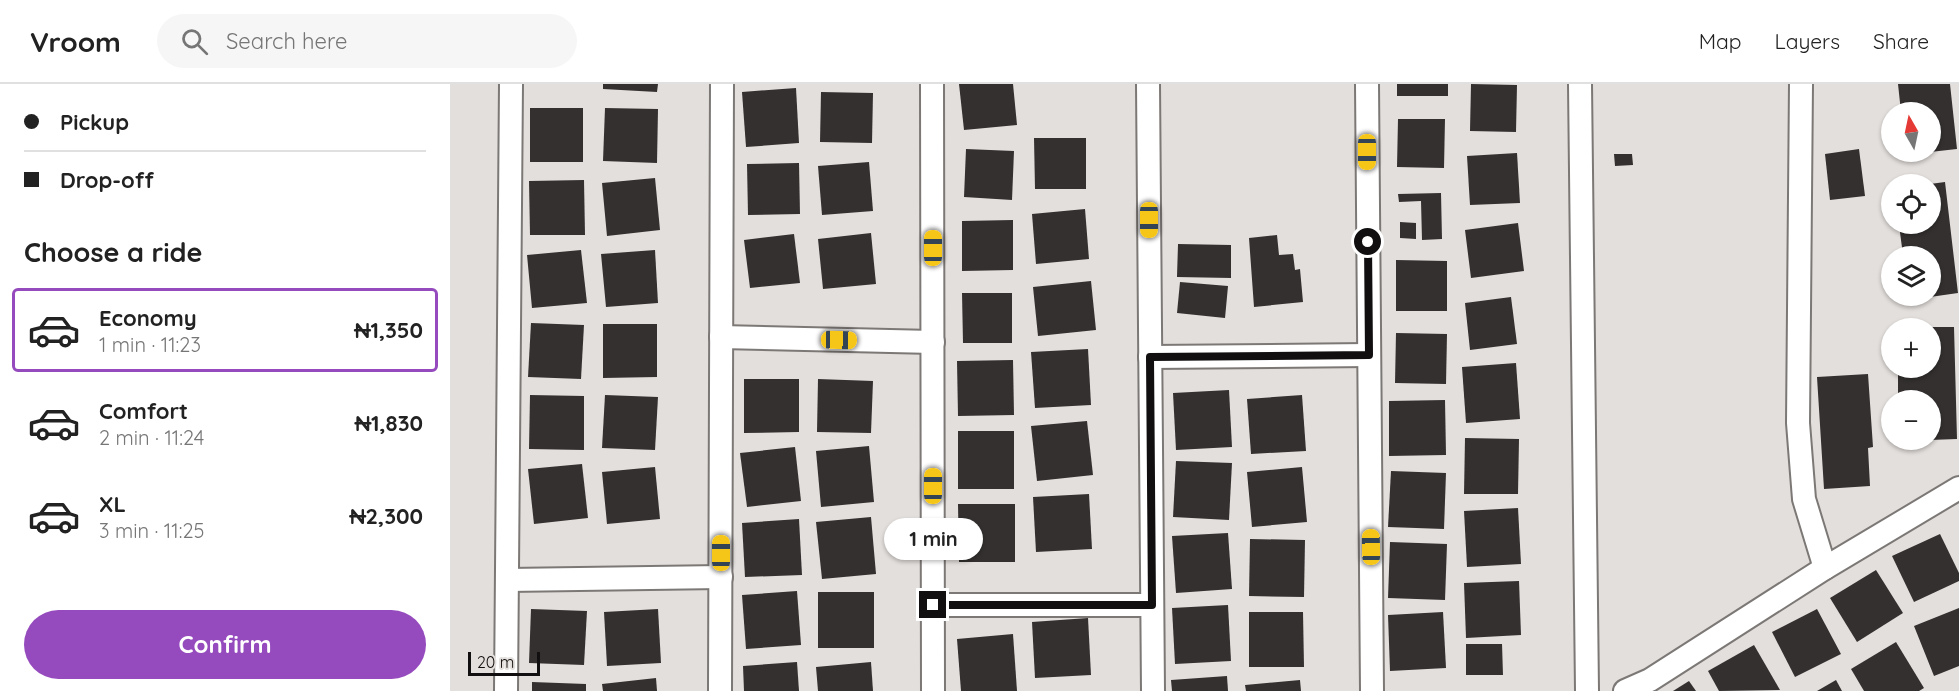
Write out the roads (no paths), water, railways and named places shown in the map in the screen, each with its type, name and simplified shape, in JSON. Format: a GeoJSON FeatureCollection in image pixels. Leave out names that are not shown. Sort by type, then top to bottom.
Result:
{"type":"FeatureCollection","features":[{"type":"Feature","properties":{"kind":"street"},"geometry":{"type":"LineString","coordinates":[[506,691],[511,84]]}},
{"type":"Feature","properties":{"kind":"street"},"geometry":{"type":"LineString","coordinates":[[720,691],[722,84]]}},
{"type":"Feature","properties":{"kind":"street"},"geometry":{"type":"LineString","coordinates":[[932,84],[933,691]]}},
{"type":"Feature","properties":{"kind":"street"},"geometry":{"type":"LineString","coordinates":[[1148,84],[1153,691]]}},
{"type":"Feature","properties":{"kind":"street"},"geometry":{"type":"LineString","coordinates":[[1367,84],[1372,691]]}},
{"type":"Feature","properties":{"kind":"street"},"geometry":{"type":"LineString","coordinates":[[1580,84],[1587,691]]}},
{"type":"Feature","properties":{"kind":"street"},"geometry":{"type":"LineString","coordinates":[[1801,84],[1798,423],[1804,499],[1825,568]]}},
{"type":"Feature","properties":{"kind":"street"},"geometry":{"type":"LineString","coordinates":[[721,337],[933,342]]}},
{"type":"Feature","properties":{"kind":"street"},"geometry":{"type":"LineString","coordinates":[[1150,357],[1369,355]]}},
{"type":"Feature","properties":{"kind":"street"},"geometry":{"type":"LineString","coordinates":[[1625,691],[1650,680],[1825,568],[1959,488]]}},
{"type":"Feature","properties":{"kind":"street"},"geometry":{"type":"LineString","coordinates":[[507,580],[721,577]]}},
{"type":"Feature","properties":{"kind":"street"},"geometry":{"type":"LineString","coordinates":[[933,605],[1152,605]]}}]}
